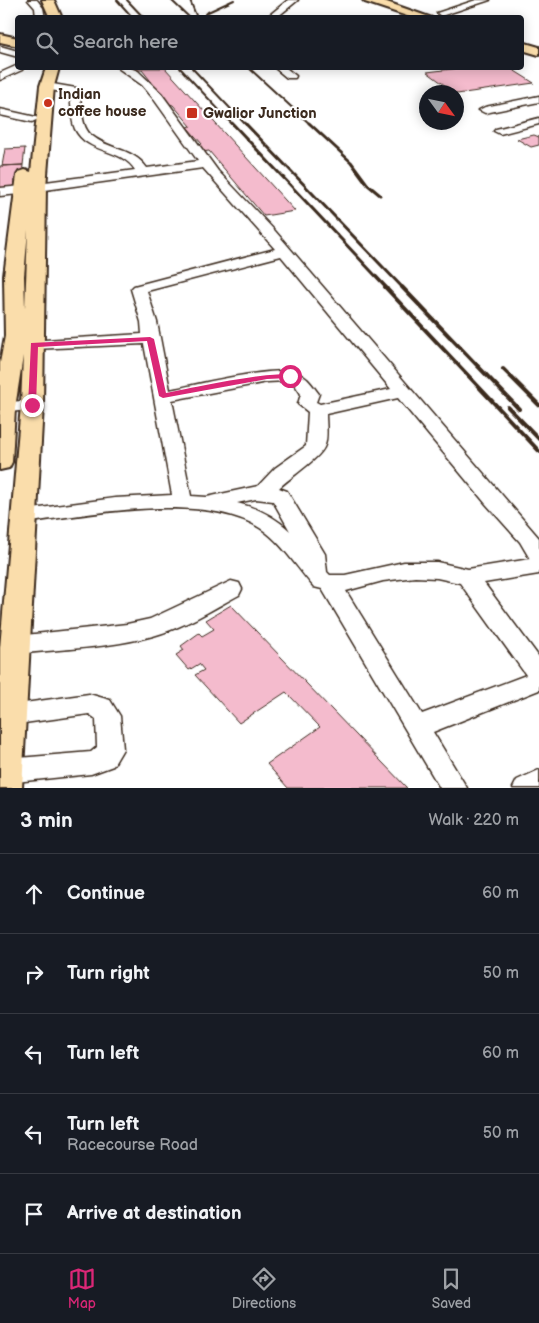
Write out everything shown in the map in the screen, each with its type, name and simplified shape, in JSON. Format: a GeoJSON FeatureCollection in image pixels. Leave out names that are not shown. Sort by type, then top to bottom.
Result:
{"type":"FeatureCollection","features":[{"type":"Feature","properties":{"kind":"main road"},"geometry":{"type":"LineString","coordinates":[[368,0],[416,15]]}},
{"type":"Feature","properties":{"kind":"main road"},"geometry":{"type":"LineString","coordinates":[[46,2],[48,15]]}},
{"type":"Feature","properties":{"kind":"main road"},"geometry":{"type":"LineString","coordinates":[[46,2],[54,15]]}},
{"type":"Feature","properties":{"kind":"main road"},"geometry":{"type":"LineString","coordinates":[[0,40],[15,43]]}},
{"type":"Feature","properties":{"kind":"main road"},"geometry":{"type":"LineString","coordinates":[[524,46],[539,50]]}},
{"type":"Feature","properties":{"kind":"main road"},"geometry":{"type":"LineString","coordinates":[[6,780],[32,405],[15,306],[31,189],[32,119],[38,70]]}},
{"type":"Feature","properties":{"kind":"main road"},"geometry":{"type":"LineString","coordinates":[[0,462],[2,408],[15,306],[31,189],[47,86],[51,70]]}},
{"type":"Feature","properties":{"kind":"street"},"geometry":{"type":"LineString","coordinates":[[32,0],[39,8],[40,15]]}},
{"type":"Feature","properties":{"kind":"street"},"geometry":{"type":"LineString","coordinates":[[265,15],[284,0]]}},
{"type":"Feature","properties":{"kind":"street"},"geometry":{"type":"LineString","coordinates":[[274,15],[294,0]]}},
{"type":"Feature","properties":{"kind":"street"},"geometry":{"type":"LineString","coordinates":[[441,13],[486,0]]}},
{"type":"Feature","properties":{"kind":"street"},"geometry":{"type":"LineString","coordinates":[[0,49],[15,53]]}},
{"type":"Feature","properties":{"kind":"street"},"geometry":{"type":"LineString","coordinates":[[0,76],[15,69]]}},
{"type":"Feature","properties":{"kind":"street"},"geometry":{"type":"LineString","coordinates":[[127,70],[138,75],[150,88],[206,164],[283,251],[493,498],[528,536],[539,556]]}},
{"type":"Feature","properties":{"kind":"street"},"geometry":{"type":"LineString","coordinates":[[283,70],[291,76]]}},
{"type":"Feature","properties":{"kind":"street"},"geometry":{"type":"LineString","coordinates":[[47,86],[72,90],[76,97],[78,121],[82,132],[99,144],[136,162],[143,172]]}},
{"type":"Feature","properties":{"kind":"street"},"geometry":{"type":"LineString","coordinates":[[485,110],[539,99]]}},
{"type":"Feature","properties":{"kind":"street"},"geometry":{"type":"LineString","coordinates":[[0,112],[32,119]]}},
{"type":"Feature","properties":{"kind":"street"},"geometry":{"type":"LineString","coordinates":[[500,131],[539,121]]}},
{"type":"Feature","properties":{"kind":"street"},"geometry":{"type":"LineString","coordinates":[[0,192],[206,164]]}},
{"type":"Feature","properties":{"kind":"street"},"geometry":{"type":"LineString","coordinates":[[183,503],[163,396],[150,339],[149,322],[139,289],[283,251]]}},
{"type":"Feature","properties":{"kind":"street"},"geometry":{"type":"LineString","coordinates":[[15,306],[150,339]]}},
{"type":"Feature","properties":{"kind":"street"},"geometry":{"type":"LineString","coordinates":[[163,396],[267,377],[290,376],[301,381],[310,394],[307,404],[318,410],[402,392]]}},
{"type":"Feature","properties":{"kind":"street"},"geometry":{"type":"LineString","coordinates":[[2,408],[32,405]]}},
{"type":"Feature","properties":{"kind":"street"},"geometry":{"type":"LineString","coordinates":[[264,491],[282,473],[316,446],[318,410]]}},
{"type":"Feature","properties":{"kind":"street"},"geometry":{"type":"LineString","coordinates":[[25,516],[134,502],[210,503],[264,491],[280,496],[314,554],[323,580],[454,788]]}},
{"type":"Feature","properties":{"kind":"street"},"geometry":{"type":"LineString","coordinates":[[210,503],[248,514],[266,523],[288,542],[323,580],[341,584],[384,573],[417,569],[456,573],[468,577],[539,566]]}},
{"type":"Feature","properties":{"kind":"street"},"geometry":{"type":"LineString","coordinates":[[468,577],[539,675]]}},
{"type":"Feature","properties":{"kind":"street"},"geometry":{"type":"LineString","coordinates":[[16,645],[127,633],[153,627],[176,618],[230,589]]}},
{"type":"Feature","properties":{"kind":"street"},"geometry":{"type":"LineString","coordinates":[[417,728],[539,680]]}},
{"type":"Feature","properties":{"kind":"street"},"geometry":{"type":"LineString","coordinates":[[6,780],[91,763],[104,758],[110,749],[108,716],[100,706],[89,704],[10,715]]}},
{"type":"Feature","properties":{"kind":"street"},"geometry":{"type":"LineString","coordinates":[[526,788],[539,782]]}},
{"type":"Feature","properties":{"kind":"building"},"geometry":{"type":"Polygon","coordinates":[[[142,70],[167,70],[295,211],[264,216],[209,151],[202,152],[199,145],[202,144],[187,127],[191,126],[173,105],[169,104],[142,70]]]}},
{"type":"Feature","properties":{"kind":"building"},"geometry":{"type":"Polygon","coordinates":[[[444,70],[513,70],[534,83],[464,93],[464,85],[445,85],[427,72],[444,70]]]}},
{"type":"Feature","properties":{"kind":"building"},"geometry":{"type":"Polygon","coordinates":[[[534,135],[539,137],[539,145],[531,147],[517,139],[534,135]]]}},
{"type":"Feature","properties":{"kind":"building"},"geometry":{"type":"Polygon","coordinates":[[[25,148],[23,165],[2,166],[5,149],[25,148]]]}},
{"type":"Feature","properties":{"kind":"building"},"geometry":{"type":"Polygon","coordinates":[[[23,165],[21,186],[0,188],[0,166],[23,165]]]}},
{"type":"Feature","properties":{"kind":"building"},"geometry":{"type":"Polygon","coordinates":[[[231,605],[407,788],[288,788],[267,764],[320,727],[286,692],[239,723],[195,675],[204,670],[199,664],[189,670],[176,655],[184,650],[181,646],[199,633],[202,636],[214,629],[206,620],[231,605]]]}},
{"type":"Feature","properties":{"kind":"railway"},"geometry":{"type":"LineString","coordinates":[[117,0],[130,15]]}},
{"type":"Feature","properties":{"kind":"railway"},"geometry":{"type":"LineString","coordinates":[[127,0],[141,15]]}},
{"type":"Feature","properties":{"kind":"railway"},"geometry":{"type":"LineString","coordinates":[[171,0],[187,15]]}},
{"type":"Feature","properties":{"kind":"railway"},"geometry":{"type":"LineString","coordinates":[[190,0],[196,15]]}},
{"type":"Feature","properties":{"kind":"railway"},"geometry":{"type":"LineString","coordinates":[[205,15],[234,0]]}},
{"type":"Feature","properties":{"kind":"railway"},"geometry":{"type":"LineString","coordinates":[[182,70],[233,125]]}},
{"type":"Feature","properties":{"kind":"railway"},"geometry":{"type":"LineString","coordinates":[[194,70],[246,125]]}},
{"type":"Feature","properties":{"kind":"railway"},"geometry":{"type":"LineString","coordinates":[[251,70],[311,125]]}},
{"type":"Feature","properties":{"kind":"railway"},"geometry":{"type":"LineString","coordinates":[[232,123],[387,288]]}},
{"type":"Feature","properties":{"kind":"railway"},"geometry":{"type":"LineString","coordinates":[[245,123],[403,288]]}},
{"type":"Feature","properties":{"kind":"railway"},"geometry":{"type":"LineString","coordinates":[[309,123],[351,162],[368,185],[380,195]]}},
{"type":"Feature","properties":{"kind":"railway"},"geometry":{"type":"LineString","coordinates":[[385,287],[539,451]]}},
{"type":"Feature","properties":{"kind":"railway"},"geometry":{"type":"LineString","coordinates":[[402,287],[519,409]]}},
{"type":"Feature","properties":{"kind":"railway"},"geometry":{"type":"LineString","coordinates":[[503,369],[539,405]]}},
{"type":"Feature","properties":{"kind":"railway"},"geometry":{"type":"LineString","coordinates":[[508,407],[539,439]]}},
{"type":"Feature","properties":{"kind":"place","name":"Indian coffee house"},"geometry":{"type":"Point","coordinates":[48,103]}},
{"type":"Feature","properties":{"kind":"place","name":"Gwalior Junction"},"geometry":{"type":"Point","coordinates":[192,113]}},
{"type":"Feature","properties":{"kind":"route"},"geometry":{"type":"LineString","coordinates":[[32,405],[34,344],[150,339],[163,396],[267,377],[290,376]]}}]}
